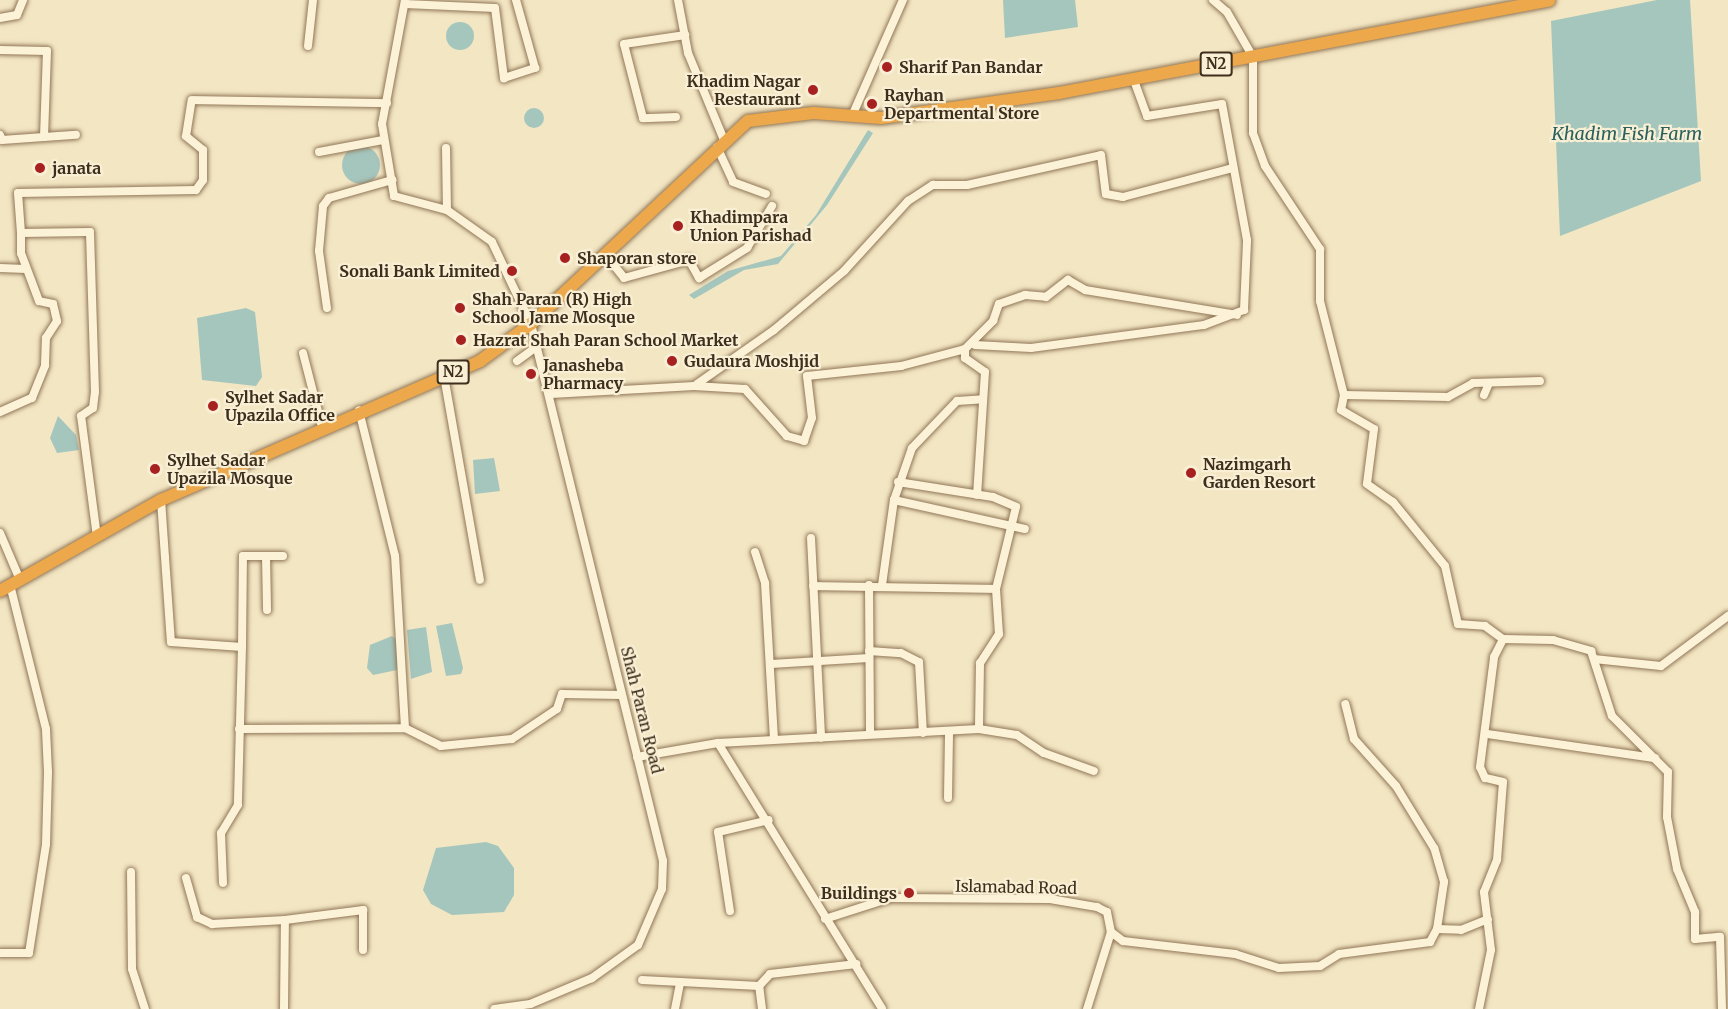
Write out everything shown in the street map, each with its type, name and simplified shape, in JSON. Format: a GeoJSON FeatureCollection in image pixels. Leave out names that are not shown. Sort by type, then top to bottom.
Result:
{"type":"FeatureCollection","features":[{"type":"Feature","properties":{"kind":"highway","name":"N2"},"geometry":{"type":"LineString","coordinates":[[10,585],[161,500],[359,410],[480,361],[531,324],[721,143],[748,121],[814,113],[881,118],[1134,80],[1549,0]]}},
{"type":"Feature","properties":{"kind":"street"},"geometry":{"type":"LineString","coordinates":[[0,18],[17,15],[23,0]]}},
{"type":"Feature","properties":{"kind":"street"},"geometry":{"type":"LineString","coordinates":[[308,46],[313,0]]}},
{"type":"Feature","properties":{"kind":"street"},"geometry":{"type":"LineString","coordinates":[[446,148],[447,210],[397,199],[383,140],[405,2],[495,8],[504,78],[535,68],[516,0]]}},
{"type":"Feature","properties":{"kind":"street"},"geometry":{"type":"LineString","coordinates":[[678,0],[685,35],[733,182],[766,194]]}},
{"type":"Feature","properties":{"kind":"street"},"geometry":{"type":"LineString","coordinates":[[857,116],[903,0]]}},
{"type":"Feature","properties":{"kind":"street"},"geometry":{"type":"LineString","coordinates":[[1213,0],[1227,12],[1253,57],[1253,133],[1265,166],[1320,249],[1320,301],[1344,395],[1341,410],[1345,415],[1374,429],[1367,484],[1393,502],[1445,566],[1458,624],[1485,626],[1503,639],[1581,644],[1594,659],[1612,716],[1668,772],[1667,817],[1677,869],[1695,912],[1695,939],[1720,937],[1722,1009]]}},
{"type":"Feature","properties":{"kind":"street"},"geometry":{"type":"LineString","coordinates":[[676,117],[643,118],[624,44],[685,35]]}},
{"type":"Feature","properties":{"kind":"street"},"geometry":{"type":"LineString","coordinates":[[0,50],[47,51],[44,137]]}},
{"type":"Feature","properties":{"kind":"street"},"geometry":{"type":"LineString","coordinates":[[551,394],[694,386],[745,389],[787,436],[804,441],[812,418],[807,376],[901,366],[965,350],[975,345],[1031,348],[1204,325],[1237,315],[1247,303],[1247,240],[1222,104],[1147,116],[1134,80]]}},
{"type":"Feature","properties":{"kind":"street"},"geometry":{"type":"LineString","coordinates":[[0,412],[32,398],[45,365],[46,338],[57,321],[53,304],[39,301],[26,269],[21,233],[22,191],[196,190],[203,180],[203,150],[186,136],[188,101],[387,104]]}},
{"type":"Feature","properties":{"kind":"street"},"geometry":{"type":"LineString","coordinates":[[1,138],[76,135]]}},
{"type":"Feature","properties":{"kind":"street"},"geometry":{"type":"LineString","coordinates":[[319,152],[383,140]]}},
{"type":"Feature","properties":{"kind":"street"},"geometry":{"type":"LineString","coordinates":[[694,386],[722,372],[743,349],[774,330],[844,271],[908,201],[933,185],[968,185],[1101,155],[1106,194],[1123,198],[1233,168]]}},
{"type":"Feature","properties":{"kind":"street"},"geometry":{"type":"LineString","coordinates":[[327,308],[319,251],[322,206],[329,198],[392,180]]}},
{"type":"Feature","properties":{"kind":"street"},"geometry":{"type":"LineString","coordinates":[[604,253],[624,278],[689,260],[699,278],[747,248],[772,206]]}},
{"type":"Feature","properties":{"kind":"street","name":"Shah Paran Road"},"geometry":{"type":"LineString","coordinates":[[447,210],[492,242],[539,345],[621,695],[663,861],[662,890],[638,945],[592,978],[530,1004],[494,1009]]}},
{"type":"Feature","properties":{"kind":"street"},"geometry":{"type":"LineString","coordinates":[[21,233],[90,232],[96,392],[93,408],[81,416],[97,537]]}},
{"type":"Feature","properties":{"kind":"street"},"geometry":{"type":"LineString","coordinates":[[0,268],[26,269]]}},
{"type":"Feature","properties":{"kind":"street"},"geometry":{"type":"LineString","coordinates":[[975,345],[999,304],[1025,295],[1046,297],[1068,280],[1085,290],[1237,315]]}},
{"type":"Feature","properties":{"kind":"street"},"geometry":{"type":"LineString","coordinates":[[517,361],[539,345]]}},
{"type":"Feature","properties":{"kind":"street"},"geometry":{"type":"LineString","coordinates":[[965,350],[965,358],[985,372],[977,495]]}},
{"type":"Feature","properties":{"kind":"street"},"geometry":{"type":"LineString","coordinates":[[303,353],[322,427]]}},
{"type":"Feature","properties":{"kind":"street"},"geometry":{"type":"LineString","coordinates":[[444,376],[480,580]]}},
{"type":"Feature","properties":{"kind":"street"},"geometry":{"type":"LineString","coordinates":[[1344,395],[1448,397],[1465,386],[1540,381]]}},
{"type":"Feature","properties":{"kind":"street"},"geometry":{"type":"LineString","coordinates":[[1484,395],[1489,383]]}},
{"type":"Feature","properties":{"kind":"street"},"geometry":{"type":"LineString","coordinates":[[882,585],[894,500],[898,482],[912,448],[957,401],[983,399]]}},
{"type":"Feature","properties":{"kind":"street"},"geometry":{"type":"LineString","coordinates":[[359,410],[395,556],[405,728]]}},
{"type":"Feature","properties":{"kind":"street"},"geometry":{"type":"LineString","coordinates":[[898,482],[977,495],[1015,506],[1013,525],[996,590],[999,634],[980,663],[979,729]]}},
{"type":"Feature","properties":{"kind":"street"},"geometry":{"type":"LineString","coordinates":[[161,500],[171,642],[242,647]]}},
{"type":"Feature","properties":{"kind":"street"},"geometry":{"type":"LineString","coordinates":[[894,500],[1025,529]]}},
{"type":"Feature","properties":{"kind":"street"},"geometry":{"type":"LineString","coordinates":[[0,533],[10,585],[46,729],[48,772],[46,844],[29,953],[0,953]]}},
{"type":"Feature","properties":{"kind":"street"},"geometry":{"type":"LineString","coordinates":[[811,538],[821,738]]}},
{"type":"Feature","properties":{"kind":"street"},"geometry":{"type":"LineString","coordinates":[[755,552],[765,583],[774,739]]}},
{"type":"Feature","properties":{"kind":"street"},"geometry":{"type":"LineString","coordinates":[[223,883],[221,833],[238,805],[243,555],[283,556]]}},
{"type":"Feature","properties":{"kind":"street"},"geometry":{"type":"LineString","coordinates":[[266,556],[267,610]]}},
{"type":"Feature","properties":{"kind":"street"},"geometry":{"type":"LineString","coordinates":[[868,585],[870,734]]}},
{"type":"Feature","properties":{"kind":"street"},"geometry":{"type":"LineString","coordinates":[[813,586],[882,585],[996,590]]}},
{"type":"Feature","properties":{"kind":"street"},"geometry":{"type":"LineString","coordinates":[[1594,659],[1661,666],[1728,616]]}},
{"type":"Feature","properties":{"kind":"street"},"geometry":{"type":"LineString","coordinates":[[1479,1009],[1490,969],[1488,920],[1484,892],[1497,860],[1503,782],[1481,774],[1488,734],[1492,668],[1503,639]]}},
{"type":"Feature","properties":{"kind":"street"},"geometry":{"type":"LineString","coordinates":[[771,664],[817,663],[901,653],[919,662],[923,733]]}},
{"type":"Feature","properties":{"kind":"street"},"geometry":{"type":"LineString","coordinates":[[239,729],[405,728],[441,746],[512,739],[557,709],[562,694],[621,695]]}},
{"type":"Feature","properties":{"kind":"street"},"geometry":{"type":"LineString","coordinates":[[1087,1009],[1111,932],[1123,941],[1301,968],[1320,966],[1339,954],[1430,942],[1437,929],[1444,882],[1434,848],[1396,786],[1354,739],[1345,704]]}},
{"type":"Feature","properties":{"kind":"street"},"geometry":{"type":"LineString","coordinates":[[637,757],[718,743],[979,729],[1017,735],[1044,753],[1094,771]]}},
{"type":"Feature","properties":{"kind":"street"},"geometry":{"type":"LineString","coordinates":[[948,798],[949,732]]}},
{"type":"Feature","properties":{"kind":"street"},"geometry":{"type":"LineString","coordinates":[[1488,734],[1655,758]]}},
{"type":"Feature","properties":{"kind":"street"},"geometry":{"type":"LineString","coordinates":[[718,743],[769,820],[825,919],[856,964],[882,1009]]}},
{"type":"Feature","properties":{"kind":"street"},"geometry":{"type":"LineString","coordinates":[[730,911],[718,832],[769,820]]}},
{"type":"Feature","properties":{"kind":"street"},"geometry":{"type":"LineString","coordinates":[[131,872],[132,969],[145,1009]]}},
{"type":"Feature","properties":{"kind":"street"},"geometry":{"type":"LineString","coordinates":[[186,878],[197,917],[212,924],[285,920],[363,910],[363,950]]}},
{"type":"Feature","properties":{"kind":"street","name":"Islamabad Road"},"geometry":{"type":"LineString","coordinates":[[825,919],[890,898],[1050,899],[1098,907],[1107,912],[1111,932]]}},
{"type":"Feature","properties":{"kind":"street"},"geometry":{"type":"LineString","coordinates":[[284,1009],[285,920]]}},
{"type":"Feature","properties":{"kind":"street"},"geometry":{"type":"LineString","coordinates":[[1437,929],[1461,930],[1488,920]]}},
{"type":"Feature","properties":{"kind":"street"},"geometry":{"type":"LineString","coordinates":[[762,1009],[759,986],[770,974],[856,964]]}},
{"type":"Feature","properties":{"kind":"street"},"geometry":{"type":"LineString","coordinates":[[642,980],[759,986]]}},
{"type":"Feature","properties":{"kind":"street"},"geometry":{"type":"LineString","coordinates":[[675,1009],[680,982]]}},
{"type":"Feature","properties":{"kind":"water"},"geometry":{"type":"Polygon","coordinates":[[[1003,0],[1075,0],[1078,27],[1005,38],[1003,0]]]}},
{"type":"Feature","properties":{"kind":"water","name":"Khadim Fish Farm"},"geometry":{"type":"Polygon","coordinates":[[[1657,0],[1690,0],[1701,181],[1560,236],[1551,21],[1657,0]]]}},
{"type":"Feature","properties":{"kind":"water"},"geometry":{"type":"Polygon","coordinates":[[[460,22],[470,26],[474,36],[470,46],[460,50],[450,46],[446,36],[450,26],[460,22]]]}},
{"type":"Feature","properties":{"kind":"water"},"geometry":{"type":"Polygon","coordinates":[[[534,108],[541,111],[544,118],[541,125],[534,128],[527,125],[524,118],[527,111],[534,108]]]}},
{"type":"Feature","properties":{"kind":"water"},"geometry":{"type":"Polygon","coordinates":[[[868,130],[873,133],[827,205],[778,264],[744,270],[694,299],[689,295],[728,271],[781,256],[816,215],[868,130]]]}},
{"type":"Feature","properties":{"kind":"water"},"geometry":{"type":"Polygon","coordinates":[[[361,146],[374,152],[380,165],[374,178],[361,184],[348,178],[342,165],[348,152],[361,146]]]}},
{"type":"Feature","properties":{"kind":"water"},"geometry":{"type":"Polygon","coordinates":[[[246,308],[255,312],[262,377],[256,386],[202,380],[197,318],[246,308]]]}},
{"type":"Feature","properties":{"kind":"water"},"geometry":{"type":"Polygon","coordinates":[[[58,416],[76,435],[79,450],[57,453],[50,438],[58,416]]]}},
{"type":"Feature","properties":{"kind":"water"},"geometry":{"type":"Polygon","coordinates":[[[494,458],[500,491],[475,494],[473,460],[494,458]]]}},
{"type":"Feature","properties":{"kind":"water"},"geometry":{"type":"Polygon","coordinates":[[[452,623],[463,668],[461,674],[446,676],[436,626],[452,623]]]}},
{"type":"Feature","properties":{"kind":"water"},"geometry":{"type":"Polygon","coordinates":[[[426,627],[432,672],[411,679],[407,630],[426,627]]]}},
{"type":"Feature","properties":{"kind":"water"},"geometry":{"type":"Polygon","coordinates":[[[392,636],[398,641],[397,670],[373,675],[367,668],[370,645],[392,636]]]}},
{"type":"Feature","properties":{"kind":"water"},"geometry":{"type":"Polygon","coordinates":[[[486,842],[498,846],[514,868],[514,895],[504,912],[452,915],[431,904],[423,890],[436,848],[486,842]]]}},
{"type":"Feature","properties":{"kind":"place","name":"Sharif Pan Bandar"},"geometry":{"type":"Point","coordinates":[887,67]}},
{"type":"Feature","properties":{"kind":"place","name":"Khadim Nagar Restaurant"},"geometry":{"type":"Point","coordinates":[813,90]}},
{"type":"Feature","properties":{"kind":"place","name":"Rayhan Departmental Store"},"geometry":{"type":"Point","coordinates":[872,104]}},
{"type":"Feature","properties":{"kind":"place","name":"janata"},"geometry":{"type":"Point","coordinates":[40,168]}},
{"type":"Feature","properties":{"kind":"place","name":"Khadimpara Union Parishad"},"geometry":{"type":"Point","coordinates":[678,226]}},
{"type":"Feature","properties":{"kind":"place","name":"Shaporan store"},"geometry":{"type":"Point","coordinates":[565,258]}},
{"type":"Feature","properties":{"kind":"place","name":"Sonali Bank Limited"},"geometry":{"type":"Point","coordinates":[512,271]}},
{"type":"Feature","properties":{"kind":"place","name":"Shah Paran (R) High School Jame Mosque"},"geometry":{"type":"Point","coordinates":[460,308]}},
{"type":"Feature","properties":{"kind":"place","name":"Hazrat Shah Paran School Market"},"geometry":{"type":"Point","coordinates":[461,340]}},
{"type":"Feature","properties":{"kind":"place","name":"Gudaura Moshjid"},"geometry":{"type":"Point","coordinates":[672,361]}},
{"type":"Feature","properties":{"kind":"place","name":"Janasheba Pharmacy"},"geometry":{"type":"Point","coordinates":[531,374]}},
{"type":"Feature","properties":{"kind":"place","name":"Sylhet Sadar Upazila Office"},"geometry":{"type":"Point","coordinates":[213,406]}},
{"type":"Feature","properties":{"kind":"place","name":"Sylhet Sadar Upazila Mosque"},"geometry":{"type":"Point","coordinates":[155,469]}},
{"type":"Feature","properties":{"kind":"place","name":"Nazimgarh Garden Resort"},"geometry":{"type":"Point","coordinates":[1191,473]}},
{"type":"Feature","properties":{"kind":"place","name":"Buildings"},"geometry":{"type":"Point","coordinates":[909,893]}}]}
